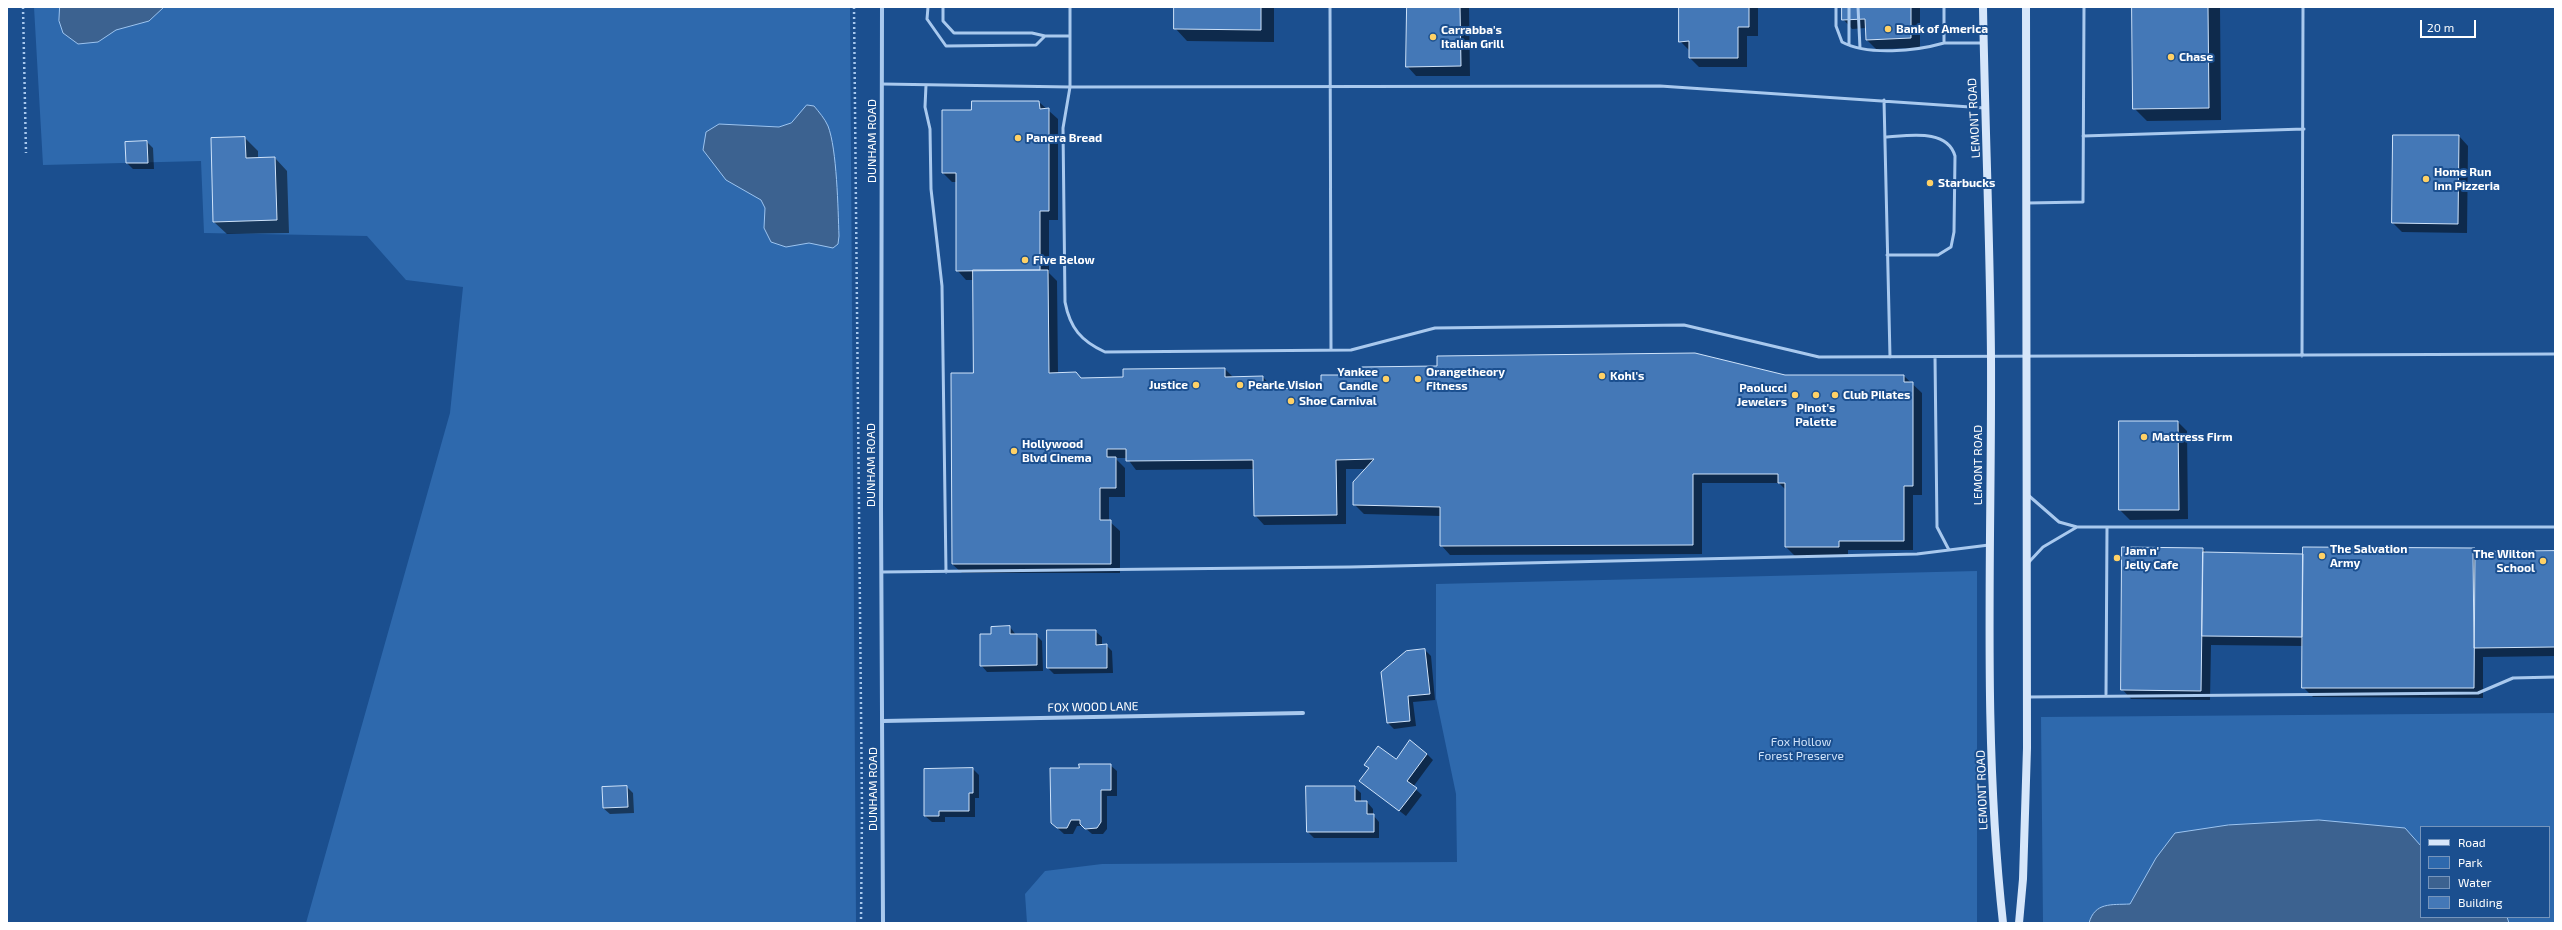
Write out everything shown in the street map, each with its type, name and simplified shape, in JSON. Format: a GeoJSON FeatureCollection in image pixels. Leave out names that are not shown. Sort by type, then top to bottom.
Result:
{"type":"FeatureCollection","features":[{"type":"Feature","properties":{"kind":"main road","name":"LEMONT ROAD"},"geometry":{"type":"LineString","coordinates":[[1983,7],[1985,108],[1989,171],[1991,357],[1989,545],[1993,768],[1998,874],[2003,923]]}},
{"type":"Feature","properties":{"kind":"main road"},"geometry":{"type":"LineString","coordinates":[[2019,923],[2023,879],[2027,697],[2026,7]]}},
{"type":"Feature","properties":{"kind":"street","name":"DUNHAM ROAD"},"geometry":{"type":"LineString","coordinates":[[882,7],[883,923]]}},
{"type":"Feature","properties":{"kind":"street","name":"FOX WOOD LANE"},"geometry":{"type":"LineString","coordinates":[[883,721],[1303,713]]}},
{"type":"Feature","properties":{"kind":"lane"},"geometry":{"type":"LineString","coordinates":[[928,7],[926,19],[946,46],[1036,45],[1045,36]]}},
{"type":"Feature","properties":{"kind":"lane"},"geometry":{"type":"LineString","coordinates":[[943,7],[943,21],[954,33],[1032,33],[1045,36],[1070,36]]}},
{"type":"Feature","properties":{"kind":"lane"},"geometry":{"type":"LineString","coordinates":[[1070,7],[1070,87],[1063,128],[1065,302],[1068,319],[1076,334],[1094,347],[1105,352],[1351,350],[1435,328],[1684,325],[1819,357],[2555,354]]}},
{"type":"Feature","properties":{"kind":"lane"},"geometry":{"type":"LineString","coordinates":[[1330,7],[1330,350]]}},
{"type":"Feature","properties":{"kind":"lane"},"geometry":{"type":"LineString","coordinates":[[1836,7],[1836,26],[1842,42],[1866,50],[1925,49],[1944,43],[1983,43]]}},
{"type":"Feature","properties":{"kind":"lane"},"geometry":{"type":"LineString","coordinates":[[1848,7],[1849,45]]}},
{"type":"Feature","properties":{"kind":"lane"},"geometry":{"type":"LineString","coordinates":[[1858,7],[1860,48]]}},
{"type":"Feature","properties":{"kind":"lane"},"geometry":{"type":"LineString","coordinates":[[1944,7],[1944,43]]}},
{"type":"Feature","properties":{"kind":"lane"},"geometry":{"type":"LineString","coordinates":[[2026,203],[2083,202],[2084,7]]}},
{"type":"Feature","properties":{"kind":"lane"},"geometry":{"type":"LineString","coordinates":[[2302,356],[2304,129],[2303,7]]}},
{"type":"Feature","properties":{"kind":"lane"},"geometry":{"type":"LineString","coordinates":[[882,84],[1070,87],[1660,86],[1985,108]]}},
{"type":"Feature","properties":{"kind":"lane"},"geometry":{"type":"LineString","coordinates":[[926,85],[925,107],[930,129],[931,189],[942,286],[946,572]]}},
{"type":"Feature","properties":{"kind":"lane"},"geometry":{"type":"LineString","coordinates":[[1884,100],[1890,357]]}},
{"type":"Feature","properties":{"kind":"lane"},"geometry":{"type":"LineString","coordinates":[[2083,136],[2304,129]]}},
{"type":"Feature","properties":{"kind":"lane"},"geometry":{"type":"LineString","coordinates":[[1885,137],[1941,138],[1952,146],[1955,156],[1954,232],[1950,247],[1938,255],[1887,255]]}},
{"type":"Feature","properties":{"kind":"lane"},"geometry":{"type":"LineString","coordinates":[[1935,357],[1937,527],[1949,550]]}},
{"type":"Feature","properties":{"kind":"lane"},"geometry":{"type":"LineString","coordinates":[[2026,494],[2059,522],[2077,527],[2555,527]]}},
{"type":"Feature","properties":{"kind":"lane"},"geometry":{"type":"LineString","coordinates":[[2028,563],[2043,547],[2077,527]]}},
{"type":"Feature","properties":{"kind":"lane"},"geometry":{"type":"LineString","coordinates":[[2106,694],[2107,528]]}},
{"type":"Feature","properties":{"kind":"lane"},"geometry":{"type":"LineString","coordinates":[[882,572],[1390,566],[1917,554],[1989,545]]}},
{"type":"Feature","properties":{"kind":"lane"},"geometry":{"type":"LineString","coordinates":[[2027,697],[2106,694],[2478,693],[2513,678],[2555,677]]}},
{"type":"Feature","properties":{"kind":"path"},"geometry":{"type":"LineString","coordinates":[[23,7],[26,153]]}},
{"type":"Feature","properties":{"kind":"path"},"geometry":{"type":"LineString","coordinates":[[854,7],[862,810],[861,923]]}},
{"type":"Feature","properties":{"kind":"green space"},"geometry":{"type":"Polygon","coordinates":[[[34,7],[850,7],[856,923],[306,923],[450,413],[463,287],[406,280],[367,236],[204,233],[201,161],[43,165],[34,7]]]}},
{"type":"Feature","properties":{"kind":"green space","name":"Fox Hollow Forest Preserve"},"geometry":{"type":"Polygon","coordinates":[[[1977,571],[1977,923],[1027,923],[1025,894],[1045,871],[1102,864],[1457,862],[1456,794],[1436,698],[1436,584],[1977,571]]]}},
{"type":"Feature","properties":{"kind":"green space"},"geometry":{"type":"Polygon","coordinates":[[[2555,713],[2555,923],[2043,923],[2041,717],[2555,713]]]}},
{"type":"Feature","properties":{"kind":"water"},"geometry":{"type":"Polygon","coordinates":[[[60,7],[164,7],[149,21],[116,30],[98,42],[78,44],[63,33],[59,21],[60,7]]]}},
{"type":"Feature","properties":{"kind":"water"},"geometry":{"type":"Polygon","coordinates":[[[807,105],[814,106],[822,116],[828,126],[831,136],[836,180],[839,236],[838,244],[833,248],[809,243],[786,247],[771,242],[764,228],[765,208],[761,200],[726,180],[703,150],[706,132],[719,124],[779,127],[791,123],[807,105]]]}},
{"type":"Feature","properties":{"kind":"water"},"geometry":{"type":"Polygon","coordinates":[[[2319,820],[2405,828],[2420,845],[2420,918],[2507,918],[2509,923],[2089,923],[2095,911],[2100,908],[2110,905],[2130,904],[2156,858],[2175,833],[2228,825],[2319,820]]]}},
{"type":"Feature","properties":{"kind":"building"},"geometry":{"type":"Polygon","coordinates":[[[1174,7],[1261,7],[1261,30],[1174,29],[1174,7]]]}},
{"type":"Feature","properties":{"kind":"building","name":"Carrabba's Italian Grill"},"geometry":{"type":"Polygon","coordinates":[[[1407,7],[1460,7],[1461,66],[1406,67],[1407,7]]]}},
{"type":"Feature","properties":{"kind":"building"},"geometry":{"type":"Polygon","coordinates":[[[1679,7],[1749,7],[1749,27],[1738,27],[1738,58],[1689,58],[1689,41],[1679,42],[1679,7]]]}},
{"type":"Feature","properties":{"kind":"building","name":"Bank of America"},"geometry":{"type":"Polygon","coordinates":[[[1842,7],[1911,7],[1911,38],[1866,40],[1865,19],[1842,20],[1842,7]]]}},
{"type":"Feature","properties":{"kind":"building","name":"Chase"},"geometry":{"type":"Polygon","coordinates":[[[2132,7],[2208,7],[2209,108],[2133,109],[2132,7]]]}},
{"type":"Feature","properties":{"kind":"building"},"geometry":{"type":"Polygon","coordinates":[[[972,101],[1039,101],[1040,109],[1049,108],[1049,211],[1040,211],[1040,270],[956,271],[956,173],[942,173],[942,110],[971,110],[972,101]]]}},
{"type":"Feature","properties":{"kind":"building","name":"Home Run Inn Pizzeria"},"geometry":{"type":"Polygon","coordinates":[[[2393,135],[2459,135],[2458,224],[2392,223],[2393,135]]]}},
{"type":"Feature","properties":{"kind":"building"},"geometry":{"type":"Polygon","coordinates":[[[245,137],[246,158],[275,157],[277,220],[213,222],[211,138],[245,137]]]}},
{"type":"Feature","properties":{"kind":"building"},"geometry":{"type":"Polygon","coordinates":[[[147,141],[148,163],[126,163],[125,142],[147,141]]]}},
{"type":"Feature","properties":{"kind":"building"},"geometry":{"type":"Polygon","coordinates":[[[973,270],[1048,270],[1049,373],[1076,372],[1081,378],[1123,377],[1123,369],[1225,368],[1225,377],[1263,376],[1263,389],[1321,388],[1321,375],[1361,375],[1361,367],[1437,366],[1437,356],[1695,353],[1785,375],[1904,375],[1904,382],[1913,382],[1913,486],[1904,486],[1904,541],[1839,541],[1839,547],[1785,547],[1785,483],[1778,483],[1778,474],[1693,474],[1693,545],[1440,546],[1440,507],[1353,505],[1353,482],[1374,459],[1336,460],[1337,515],[1254,516],[1253,460],[1126,461],[1126,449],[1107,449],[1107,457],[1116,457],[1116,488],[1100,488],[1100,520],[1111,520],[1111,564],[952,564],[951,373],[973,373],[973,270]]]}},
{"type":"Feature","properties":{"kind":"building"},"geometry":{"type":"Polygon","coordinates":[[[2119,421],[2178,421],[2179,510],[2119,510],[2119,421]]]}},
{"type":"Feature","properties":{"kind":"building"},"geometry":{"type":"Polygon","coordinates":[[[2122,547],[2203,548],[2201,691],[2121,690],[2122,547]]]}},
{"type":"Feature","properties":{"kind":"building"},"geometry":{"type":"Polygon","coordinates":[[[2303,547],[2475,548],[2474,688],[2302,688],[2303,547]]]}},
{"type":"Feature","properties":{"kind":"building"},"geometry":{"type":"Polygon","coordinates":[[[2555,551],[2555,647],[2474,648],[2473,552],[2555,551]]]}},
{"type":"Feature","properties":{"kind":"building"},"geometry":{"type":"Polygon","coordinates":[[[2203,552],[2303,554],[2302,637],[2202,636],[2203,552]]]}},
{"type":"Feature","properties":{"kind":"building"},"geometry":{"type":"Polygon","coordinates":[[[1010,626],[1010,634],[1037,634],[1037,665],[980,666],[980,634],[991,634],[991,627],[1010,626]]]}},
{"type":"Feature","properties":{"kind":"building"},"geometry":{"type":"Polygon","coordinates":[[[1047,630],[1096,630],[1096,645],[1107,644],[1107,668],[1047,668],[1047,630]]]}},
{"type":"Feature","properties":{"kind":"building"},"geometry":{"type":"Polygon","coordinates":[[[1425,649],[1430,694],[1408,696],[1410,721],[1387,723],[1381,672],[1406,651],[1425,649]]]}},
{"type":"Feature","properties":{"kind":"building"},"geometry":{"type":"Polygon","coordinates":[[[1410,740],[1427,754],[1407,781],[1417,788],[1399,811],[1359,781],[1369,768],[1364,765],[1378,746],[1396,759],[1410,740]]]}},
{"type":"Feature","properties":{"kind":"building"},"geometry":{"type":"Polygon","coordinates":[[[1079,764],[1111,764],[1111,790],[1101,790],[1101,822],[1097,828],[1085,829],[1080,824],[1080,820],[1071,820],[1067,828],[1057,828],[1051,823],[1050,768],[1079,768],[1079,764]]]}},
{"type":"Feature","properties":{"kind":"building"},"geometry":{"type":"Polygon","coordinates":[[[973,768],[973,793],[969,793],[969,811],[939,811],[939,816],[924,816],[924,769],[973,768]]]}},
{"type":"Feature","properties":{"kind":"building"},"geometry":{"type":"Polygon","coordinates":[[[627,786],[628,807],[603,808],[602,787],[627,786]]]}},
{"type":"Feature","properties":{"kind":"building"},"geometry":{"type":"Polygon","coordinates":[[[1306,786],[1355,786],[1355,801],[1367,801],[1367,814],[1374,814],[1374,832],[1307,832],[1306,786]]]}},
{"type":"Feature","properties":{"kind":"place","name":"Bank of America"},"geometry":{"type":"Point","coordinates":[1888,29]}},
{"type":"Feature","properties":{"kind":"place","name":"Carrabba's Italian Grill"},"geometry":{"type":"Point","coordinates":[1433,37]}},
{"type":"Feature","properties":{"kind":"place","name":"Chase"},"geometry":{"type":"Point","coordinates":[2171,57]}},
{"type":"Feature","properties":{"kind":"place","name":"Panera Bread"},"geometry":{"type":"Point","coordinates":[1018,138]}},
{"type":"Feature","properties":{"kind":"place","name":"Home Run Inn Pizzeria"},"geometry":{"type":"Point","coordinates":[2426,179]}},
{"type":"Feature","properties":{"kind":"place","name":"Starbucks"},"geometry":{"type":"Point","coordinates":[1930,183]}},
{"type":"Feature","properties":{"kind":"place","name":"Five Below"},"geometry":{"type":"Point","coordinates":[1025,260]}},
{"type":"Feature","properties":{"kind":"place","name":"Kohl's"},"geometry":{"type":"Point","coordinates":[1602,376]}},
{"type":"Feature","properties":{"kind":"place","name":"Yankee Candle"},"geometry":{"type":"Point","coordinates":[1386,379]}},
{"type":"Feature","properties":{"kind":"place","name":"Orangetheory Fitness"},"geometry":{"type":"Point","coordinates":[1418,379]}},
{"type":"Feature","properties":{"kind":"place","name":"Justice"},"geometry":{"type":"Point","coordinates":[1196,385]}},
{"type":"Feature","properties":{"kind":"place","name":"Pearle Vision"},"geometry":{"type":"Point","coordinates":[1240,385]}},
{"type":"Feature","properties":{"kind":"place","name":"Paolucci Jewelers"},"geometry":{"type":"Point","coordinates":[1795,395]}},
{"type":"Feature","properties":{"kind":"place","name":"Pinot's Palette"},"geometry":{"type":"Point","coordinates":[1816,395]}},
{"type":"Feature","properties":{"kind":"place","name":"Club Pilates"},"geometry":{"type":"Point","coordinates":[1835,395]}},
{"type":"Feature","properties":{"kind":"place","name":"Shoe Carnival"},"geometry":{"type":"Point","coordinates":[1291,401]}},
{"type":"Feature","properties":{"kind":"place","name":"Mattress Firm"},"geometry":{"type":"Point","coordinates":[2144,437]}},
{"type":"Feature","properties":{"kind":"place","name":"Hollywood Blvd Cinema"},"geometry":{"type":"Point","coordinates":[1014,451]}},
{"type":"Feature","properties":{"kind":"place","name":"The Salvation Army"},"geometry":{"type":"Point","coordinates":[2322,556]}},
{"type":"Feature","properties":{"kind":"place","name":"Jam n' Jelly Cafe"},"geometry":{"type":"Point","coordinates":[2117,558]}},
{"type":"Feature","properties":{"kind":"place","name":"The Wilton School"},"geometry":{"type":"Point","coordinates":[2543,561]}}]}
